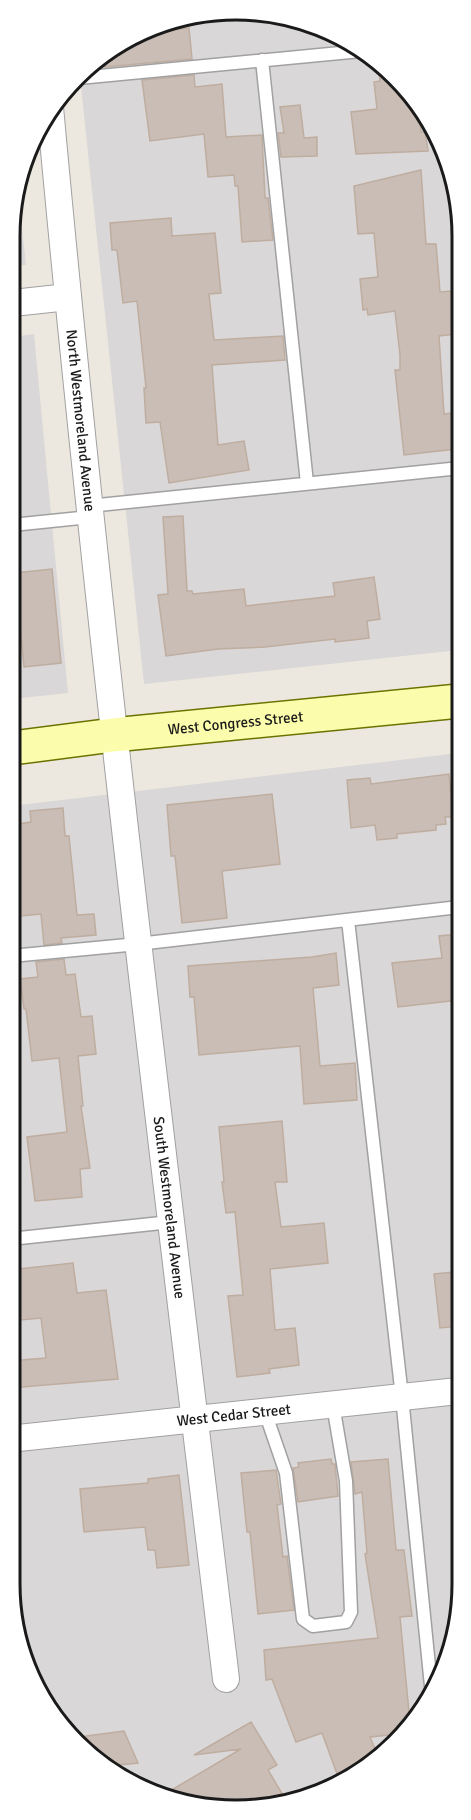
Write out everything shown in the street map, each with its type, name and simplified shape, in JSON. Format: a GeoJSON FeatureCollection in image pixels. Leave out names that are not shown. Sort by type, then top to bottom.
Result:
{"type":"FeatureCollection","features":[{"type":"Feature","properties":{"kind":"main road","name":"West Congress Street"},"geometry":{"type":"LineString","coordinates":[[20,747],[113,735],[452,701]]}},
{"type":"Feature","properties":{"kind":"street","name":"North Westmoreland Avenue"},"geometry":{"type":"LineString","coordinates":[[51,122],[113,735]]}},
{"type":"Feature","properties":{"kind":"street"},"geometry":{"type":"LineString","coordinates":[[20,302],[68,297]]}},
{"type":"Feature","properties":{"kind":"street","name":"South Westmoreland Avenue"},"geometry":{"type":"LineString","coordinates":[[113,735],[226,1679]]}},
{"type":"Feature","properties":{"kind":"street","name":"West Cedar Street"},"geometry":{"type":"LineString","coordinates":[[20,1438],[452,1392]]}},
{"type":"Feature","properties":{"kind":"lane"},"geometry":{"type":"LineString","coordinates":[[89,77],[350,52]]}},
{"type":"Feature","properties":{"kind":"lane"},"geometry":{"type":"LineString","coordinates":[[262,60],[306,483]]}},
{"type":"Feature","properties":{"kind":"lane"},"geometry":{"type":"LineString","coordinates":[[20,524],[306,483],[452,469]]}},
{"type":"Feature","properties":{"kind":"lane"},"geometry":{"type":"LineString","coordinates":[[20,955],[452,908]]}},
{"type":"Feature","properties":{"kind":"lane"},"geometry":{"type":"LineString","coordinates":[[348,920],[402,1397],[430,1678]]}},
{"type":"Feature","properties":{"kind":"lane"},"geometry":{"type":"LineString","coordinates":[[20,1238],[171,1222]]}},
{"type":"Feature","properties":{"kind":"lane"},"geometry":{"type":"LineString","coordinates":[[266,1412],[286,1473],[303,1618],[313,1626],[346,1622],[351,1612],[346,1481],[333,1405]]}},
{"type":"Feature","properties":{"kind":"shaded area"},"geometry":{"type":"Polygon","coordinates":[[[207,21],[264,21],[318,36],[344,48],[378,73],[415,115],[440,166],[450,207],[452,236],[452,651],[144,684],[81,85],[115,56],[166,31],[207,21]]]}},
{"type":"Feature","properties":{"kind":"shaded area"},"geometry":{"type":"Polygon","coordinates":[[[20,214],[26,265],[20,265],[20,214]]]}},
{"type":"Feature","properties":{"kind":"shaded area"},"geometry":{"type":"Polygon","coordinates":[[[34,334],[68,693],[20,698],[20,336],[34,334]]]}},
{"type":"Feature","properties":{"kind":"shaded area"},"geometry":{"type":"Polygon","coordinates":[[[452,754],[452,1584],[450,1613],[435,1667],[415,1705],[398,1727],[378,1747],[344,1772],[291,1793],[250,1800],[207,1799],[166,1789],[127,1772],[93,1747],[64,1716],[42,1680],[27,1640],[20,1599],[20,805],[452,754]]]}},
{"type":"Feature","properties":{"kind":"building"},"geometry":{"type":"Polygon","coordinates":[[[189,28],[192,59],[105,67],[105,63],[128,48],[169,30],[189,28]]]}},
{"type":"Feature","properties":{"kind":"building"},"geometry":{"type":"Polygon","coordinates":[[[379,74],[415,115],[420,124],[421,132],[425,132],[428,151],[356,154],[351,112],[377,109],[374,82],[380,81],[379,74]]]}},
{"type":"Feature","properties":{"kind":"building"},"geometry":{"type":"Polygon","coordinates":[[[194,75],[195,87],[222,84],[226,137],[262,135],[265,198],[268,198],[273,240],[242,242],[238,186],[235,186],[234,175],[208,177],[204,134],[150,141],[142,80],[194,75]]]}},
{"type":"Feature","properties":{"kind":"building"},"geometry":{"type":"Polygon","coordinates":[[[300,105],[304,138],[317,137],[317,156],[281,157],[278,133],[284,133],[280,107],[300,105]]]}},
{"type":"Feature","properties":{"kind":"building"},"geometry":{"type":"Polygon","coordinates":[[[421,170],[426,244],[436,244],[440,292],[451,291],[452,300],[452,334],[439,336],[444,414],[452,413],[452,449],[404,455],[395,370],[400,370],[400,355],[395,311],[368,315],[367,309],[363,310],[360,279],[378,277],[374,233],[358,234],[354,186],[421,170]]]}},
{"type":"Feature","properties":{"kind":"building"},"geometry":{"type":"Polygon","coordinates":[[[171,218],[172,236],[215,233],[221,293],[209,294],[214,340],[283,336],[285,360],[212,365],[218,445],[244,441],[249,470],[169,483],[160,422],[146,423],[144,388],[146,388],[137,301],[123,303],[117,250],[112,250],[110,223],[171,218]]]}},
{"type":"Feature","properties":{"kind":"building"},"geometry":{"type":"Polygon","coordinates":[[[183,516],[187,591],[192,591],[193,594],[244,589],[246,606],[335,596],[333,583],[374,577],[380,619],[367,621],[369,638],[218,649],[166,656],[158,595],[168,594],[163,517],[183,516]]]}},
{"type":"Feature","properties":{"kind":"building"},"geometry":{"type":"Polygon","coordinates":[[[52,569],[61,663],[24,667],[20,625],[20,572],[52,569]]]}},
{"type":"Feature","properties":{"kind":"building"},"geometry":{"type":"Polygon","coordinates":[[[449,774],[452,817],[445,817],[446,824],[436,825],[436,830],[397,834],[397,838],[377,840],[375,825],[351,828],[347,780],[370,778],[371,784],[449,774]]]}},
{"type":"Feature","properties":{"kind":"building"},"geometry":{"type":"Polygon","coordinates":[[[272,794],[280,864],[222,871],[227,918],[182,923],[175,856],[171,856],[167,805],[272,794]]]}},
{"type":"Feature","properties":{"kind":"building"},"geometry":{"type":"Polygon","coordinates":[[[63,808],[65,836],[69,836],[77,915],[94,914],[96,935],[61,938],[62,943],[44,945],[41,914],[20,916],[20,824],[31,822],[30,811],[63,808]]]}},
{"type":"Feature","properties":{"kind":"building"},"geometry":{"type":"Polygon","coordinates":[[[452,935],[452,1001],[398,1007],[392,963],[442,958],[439,936],[452,935]]]}},
{"type":"Feature","properties":{"kind":"building"},"geometry":{"type":"Polygon","coordinates":[[[336,953],[339,985],[313,988],[320,1066],[355,1063],[357,1100],[304,1104],[300,1046],[199,1055],[194,997],[190,997],[188,966],[312,957],[336,953]]]}},
{"type":"Feature","properties":{"kind":"building"},"geometry":{"type":"Polygon","coordinates":[[[64,959],[66,975],[75,974],[81,1017],[92,1016],[96,1054],[78,1056],[83,1106],[81,1106],[90,1168],[80,1169],[82,1197],[35,1201],[27,1137],[67,1132],[59,1058],[32,1061],[20,979],[38,977],[36,962],[64,959]]]}},
{"type":"Feature","properties":{"kind":"building"},"geometry":{"type":"Polygon","coordinates":[[[282,1121],[287,1182],[275,1182],[281,1227],[324,1223],[328,1263],[270,1269],[275,1330],[295,1328],[299,1365],[269,1369],[270,1373],[237,1377],[228,1296],[243,1295],[235,1212],[226,1213],[219,1127],[282,1121]]]}},
{"type":"Feature","properties":{"kind":"building"},"geometry":{"type":"Polygon","coordinates":[[[73,1263],[77,1293],[106,1290],[118,1379],[20,1387],[20,1360],[46,1358],[41,1318],[20,1320],[20,1269],[73,1263]]]}},
{"type":"Feature","properties":{"kind":"building"},"geometry":{"type":"Polygon","coordinates":[[[452,1272],[452,1327],[440,1328],[434,1274],[452,1272]]]}},
{"type":"Feature","properties":{"kind":"building"},"geometry":{"type":"Polygon","coordinates":[[[331,1459],[332,1464],[335,1464],[338,1496],[298,1502],[293,1468],[299,1467],[298,1463],[331,1459]]]}},
{"type":"Feature","properties":{"kind":"building"},"geometry":{"type":"Polygon","coordinates":[[[388,1459],[396,1550],[404,1550],[412,1616],[400,1617],[409,1713],[390,1735],[370,1737],[375,1749],[337,1775],[322,1733],[296,1742],[272,1679],[266,1680],[264,1650],[378,1638],[365,1554],[367,1553],[362,1492],[355,1494],[351,1462],[388,1459]]]}},
{"type":"Feature","properties":{"kind":"building"},"geometry":{"type":"Polygon","coordinates":[[[276,1470],[281,1504],[277,1505],[283,1557],[287,1556],[294,1610],[258,1614],[250,1532],[247,1532],[241,1473],[276,1470]]]}},
{"type":"Feature","properties":{"kind":"building"},"geometry":{"type":"Polygon","coordinates":[[[179,1475],[189,1565],[157,1568],[155,1550],[148,1550],[145,1527],[84,1532],[80,1489],[148,1483],[148,1479],[179,1475]]]}},
{"type":"Feature","properties":{"kind":"building"},"geometry":{"type":"Polygon","coordinates":[[[251,1722],[277,1765],[268,1770],[283,1795],[264,1799],[221,1800],[171,1790],[241,1749],[194,1755],[251,1722]]]}},
{"type":"Feature","properties":{"kind":"building"},"geometry":{"type":"Polygon","coordinates":[[[124,1731],[138,1763],[117,1765],[82,1736],[124,1731]]]}}]}
